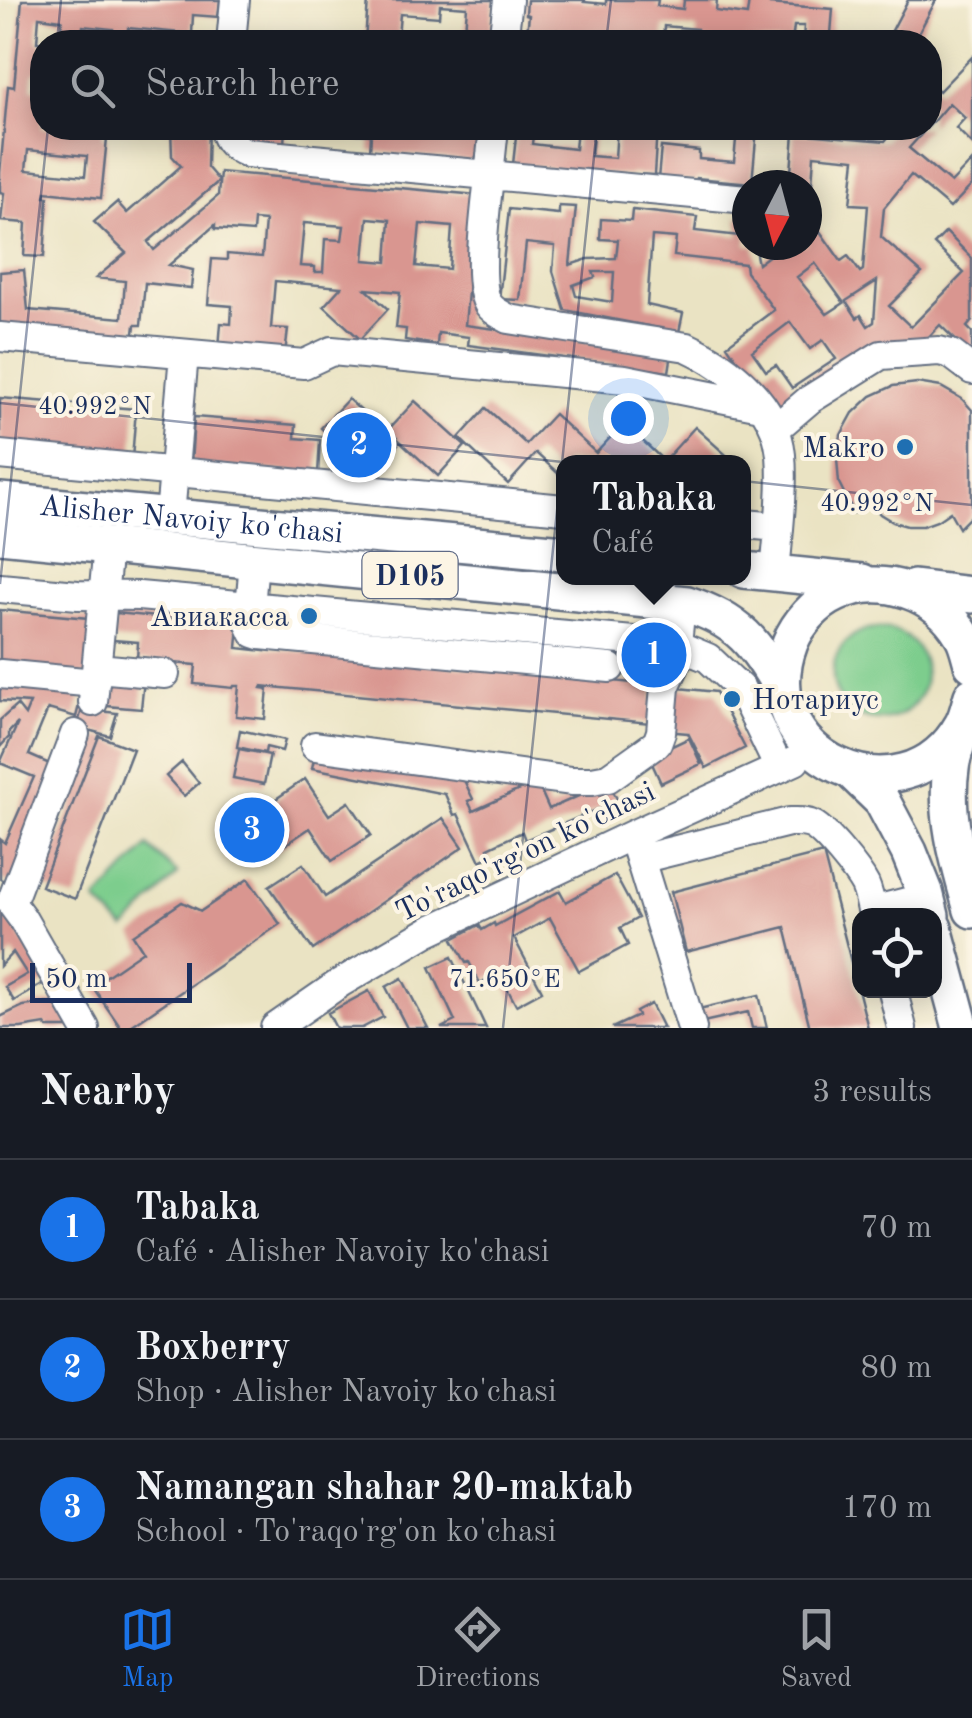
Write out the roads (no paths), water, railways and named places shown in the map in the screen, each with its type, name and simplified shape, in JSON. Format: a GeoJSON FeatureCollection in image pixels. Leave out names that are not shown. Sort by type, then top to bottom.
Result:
{"type":"FeatureCollection","features":[{"type":"Feature","properties":{"kind":"main road","name":"Alisher Navoiy ko'chasi"},"geometry":{"type":"LineString","coordinates":[[0,501],[556,552]]}},
{"type":"Feature","properties":{"kind":"main road","name":"Alisher Navoiy ko'chasi"},"geometry":{"type":"LineString","coordinates":[[0,536],[681,603],[728,620],[759,650],[782,689]]}},
{"type":"Feature","properties":{"kind":"main road"},"geometry":{"type":"LineString","coordinates":[[760,572],[972,595]]}},
{"type":"Feature","properties":{"kind":"main road"},"geometry":{"type":"LineString","coordinates":[[782,689],[788,647],[812,610],[835,594],[863,586],[892,586],[920,595],[945,612],[963,636],[972,664]]}},
{"type":"Feature","properties":{"kind":"main road","name":"D105"},"geometry":{"type":"LineString","coordinates":[[782,689],[788,714],[800,737],[815,752],[852,772],[885,776],[916,768],[944,750],[969,711]]}},
{"type":"Feature","properties":{"kind":"main road","name":"D105"},"geometry":{"type":"LineString","coordinates":[[969,711],[951,768],[950,812],[972,910]]}},
{"type":"Feature","properties":{"kind":"main road","name":"D105"},"geometry":{"type":"LineString","coordinates":[[852,772],[882,801],[908,852],[929,908]]}},
{"type":"Feature","properties":{"kind":"main road","name":"D105"},"geometry":{"type":"LineString","coordinates":[[942,956],[961,1028]]}},
{"type":"Feature","properties":{"kind":"street"},"geometry":{"type":"LineString","coordinates":[[232,30],[235,0]]}},
{"type":"Feature","properties":{"kind":"street"},"geometry":{"type":"LineString","coordinates":[[504,30],[508,0]]}},
{"type":"Feature","properties":{"kind":"street"},"geometry":{"type":"LineString","coordinates":[[228,140],[234,148],[247,153],[732,198]]}},
{"type":"Feature","properties":{"kind":"street"},"geometry":{"type":"LineString","coordinates":[[493,140],[481,279],[485,297],[494,310],[509,320],[687,346],[742,381],[768,418],[781,454],[779,526],[760,572]]}},
{"type":"Feature","properties":{"kind":"street"},"geometry":{"type":"LineString","coordinates":[[0,336],[304,364],[332,351],[626,379],[768,418],[810,400],[881,355],[939,351],[951,354],[972,370]]}},
{"type":"Feature","properties":{"kind":"street"},"geometry":{"type":"LineString","coordinates":[[170,516],[184,354]]}},
{"type":"Feature","properties":{"kind":"street"},"geometry":{"type":"LineString","coordinates":[[0,455],[556,508]]}},
{"type":"Feature","properties":{"kind":"street"},"geometry":{"type":"LineString","coordinates":[[751,524],[779,526]]}},
{"type":"Feature","properties":{"kind":"street"},"geometry":{"type":"LineString","coordinates":[[95,684],[108,546]]}},
{"type":"Feature","properties":{"kind":"street"},"geometry":{"type":"LineString","coordinates":[[254,559],[250,628],[260,636],[610,668]]}},
{"type":"Feature","properties":{"kind":"street"},"geometry":{"type":"LineString","coordinates":[[0,588],[139,596],[677,644],[708,658],[741,688],[779,768]]}},
{"type":"Feature","properties":{"kind":"street"},"geometry":{"type":"LineString","coordinates":[[315,746],[571,781],[608,778],[657,743],[665,687],[675,666],[681,603]]}},
{"type":"Feature","properties":{"kind":"street"},"geometry":{"type":"LineString","coordinates":[[0,674],[95,684],[166,674]]}},
{"type":"Feature","properties":{"kind":"street"},"geometry":{"type":"LineString","coordinates":[[75,734],[5,900],[22,918],[85,1028]]}},
{"type":"Feature","properties":{"kind":"street","name":"To'raqo'rg'on ko'chasi"},"geometry":{"type":"LineString","coordinates":[[274,1028],[429,930],[636,847],[815,752]]}},
{"type":"Feature","properties":{"kind":"street"},"geometry":{"type":"LineString","coordinates":[[692,1028],[636,847],[804,822],[824,834],[855,870],[864,882],[872,908]]}},
{"type":"Feature","properties":{"kind":"street"},"geometry":{"type":"LineString","coordinates":[[895,998],[902,1028]]}},
{"type":"Feature","properties":{"kind":"place","name":"Boxberry"},"geometry":{"type":"Point","coordinates":[359,445]}},
{"type":"Feature","properties":{"kind":"place","name":"Makro"},"geometry":{"type":"Point","coordinates":[905,447]}},
{"type":"Feature","properties":{"kind":"place","name":"Авиакасса"},"geometry":{"type":"Point","coordinates":[309,616]}},
{"type":"Feature","properties":{"kind":"place","name":"Tabaka"},"geometry":{"type":"Point","coordinates":[654,655]}},
{"type":"Feature","properties":{"kind":"place","name":"Нотариус"},"geometry":{"type":"Point","coordinates":[732,699]}},
{"type":"Feature","properties":{"kind":"place","name":"Namangan shahar 20-maktab"},"geometry":{"type":"Point","coordinates":[252,830]}}]}
